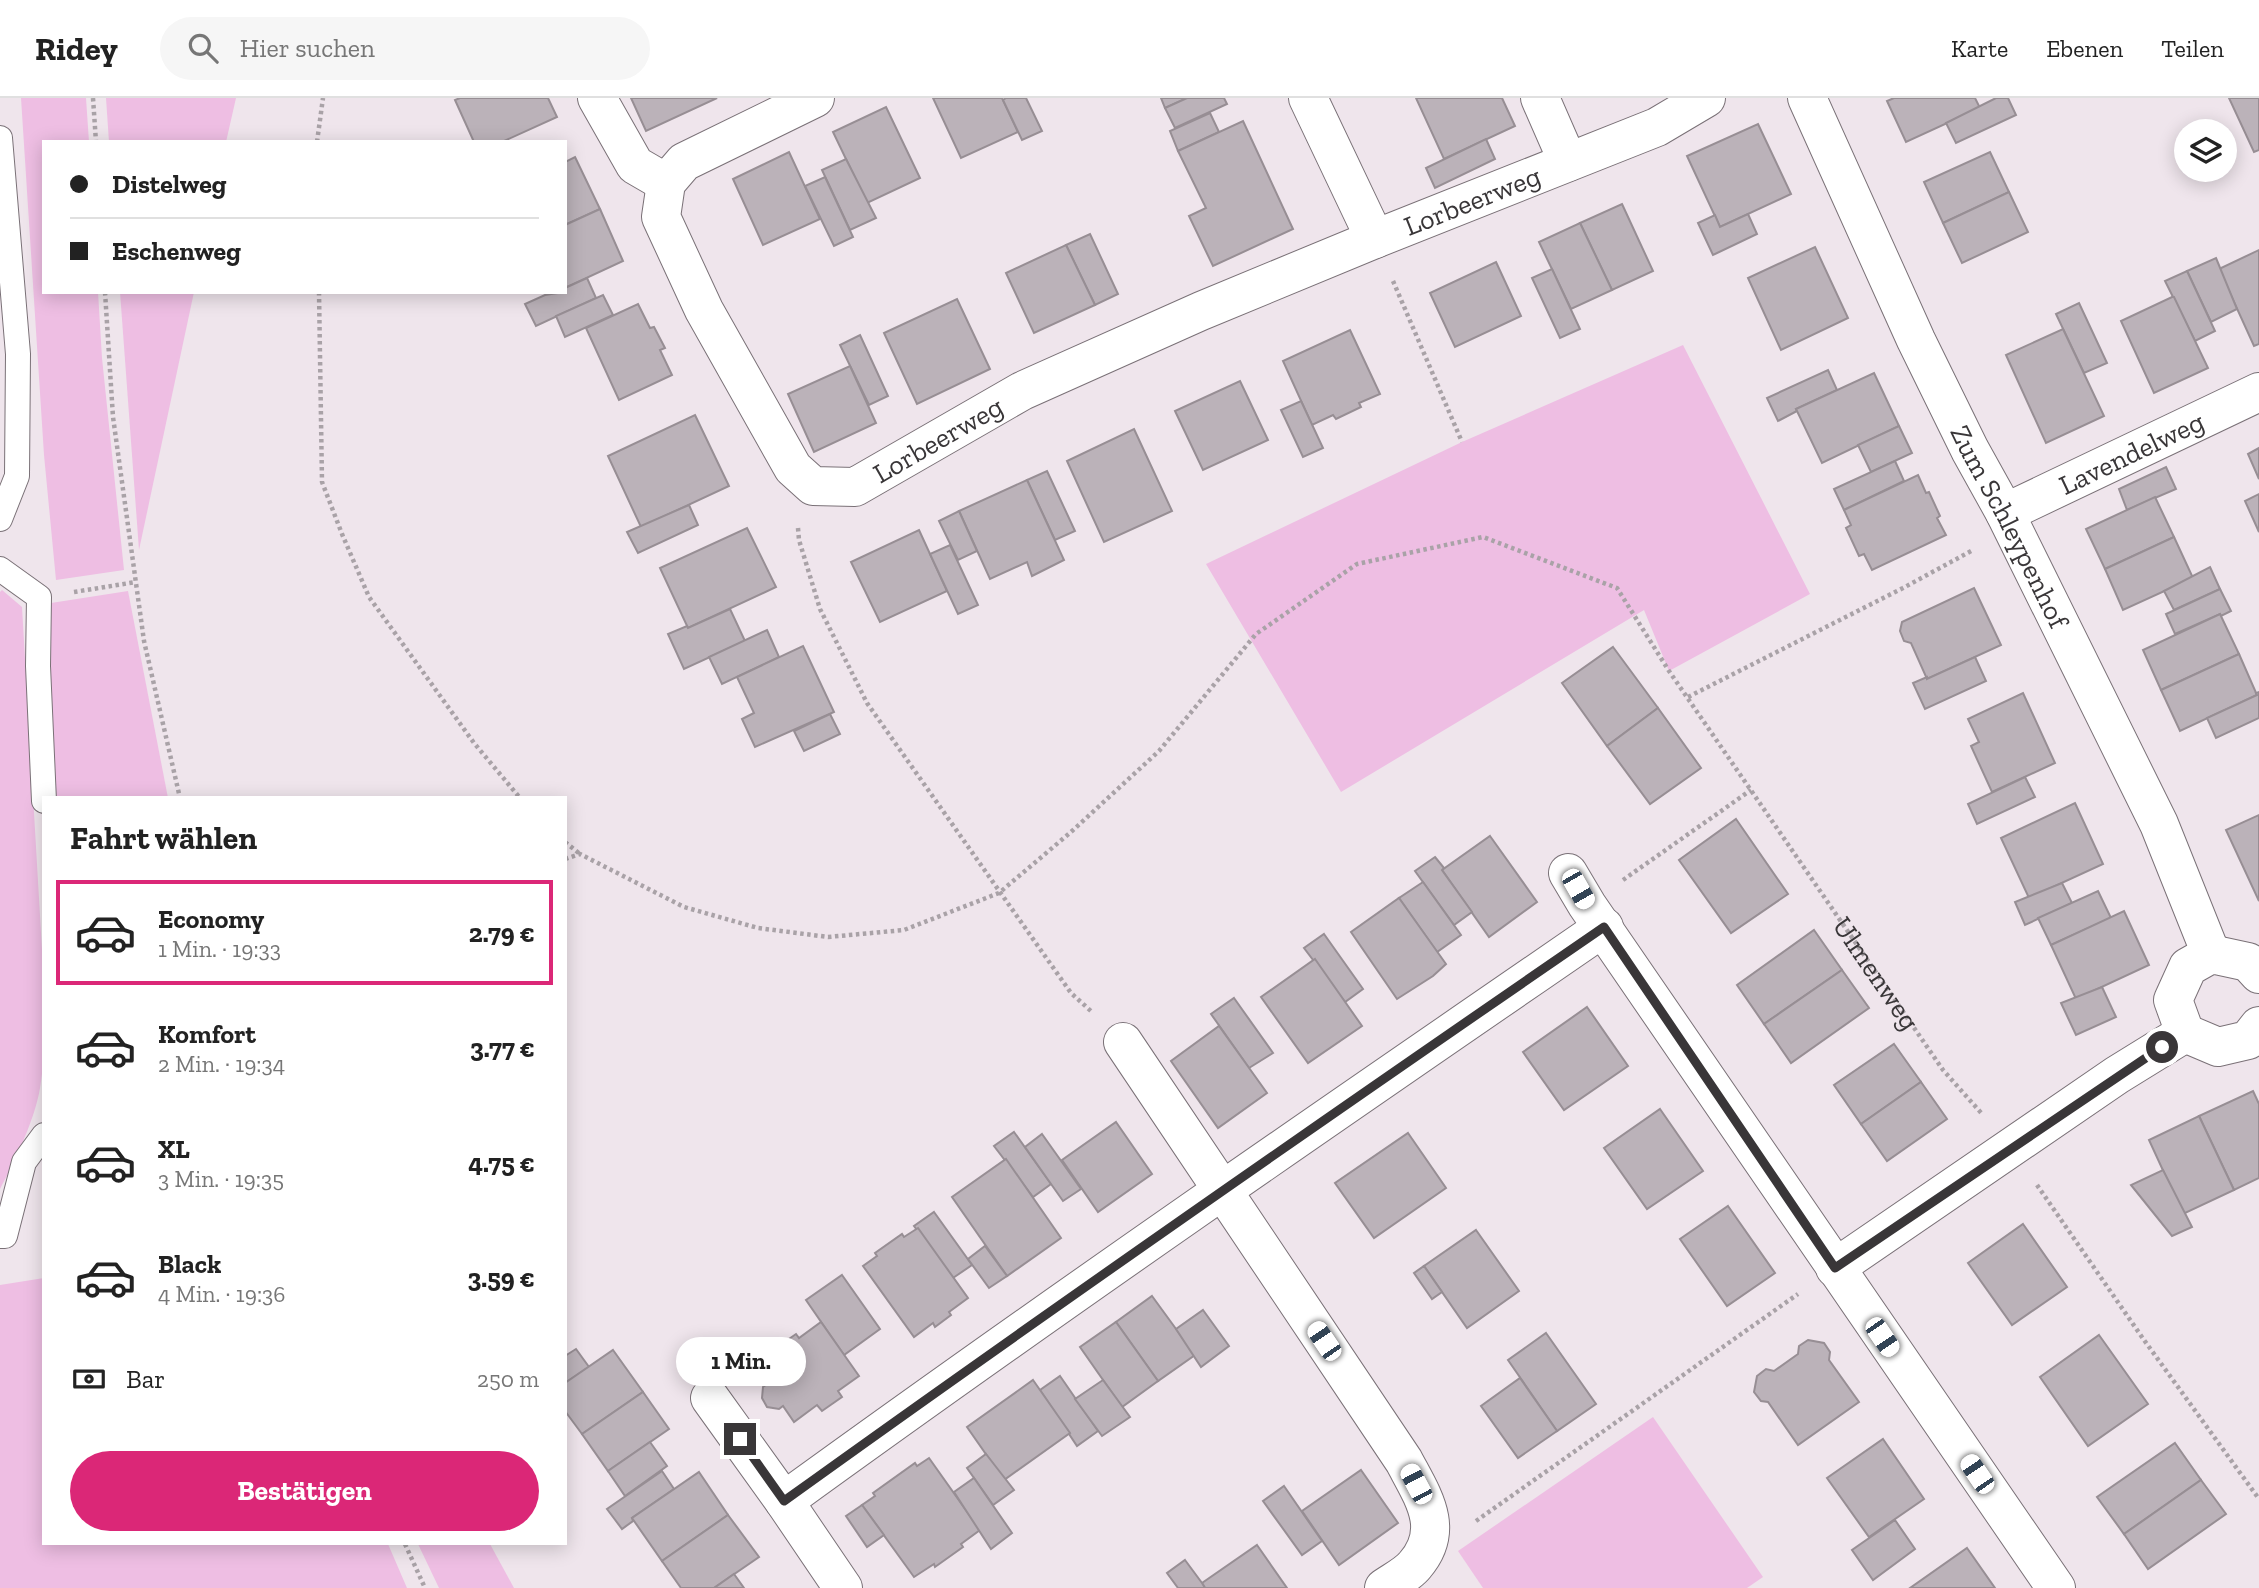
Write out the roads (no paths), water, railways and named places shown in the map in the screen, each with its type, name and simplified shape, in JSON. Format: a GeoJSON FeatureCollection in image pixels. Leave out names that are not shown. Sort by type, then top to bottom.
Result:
{"type":"FeatureCollection","features":[{"type":"Feature","properties":{"kind":"street"},"geometry":{"type":"LineString","coordinates":[[597,98],[635,165],[666,183],[684,162],[815,98]]}},
{"type":"Feature","properties":{"kind":"street","name":"Lorbeerweg"},"geometry":{"type":"LineString","coordinates":[[1308,98],[1375,239]]}},
{"type":"Feature","properties":{"kind":"street","name":"Lorbeerweg"},"geometry":{"type":"LineString","coordinates":[[1540,98],[1568,162]]}},
{"type":"Feature","properties":{"kind":"street","name":"Lorbeerweg"},"geometry":{"type":"LineString","coordinates":[[666,183],[661,217],[704,310],[793,468],[813,486],[855,487],[1022,391],[1201,311],[1657,127],[1706,98]]}},
{"type":"Feature","properties":{"kind":"street","name":"Zum Schleypenhof"},"geometry":{"type":"LineString","coordinates":[[1807,98],[1916,340],[2159,824],[2211,954]]}},
{"type":"Feature","properties":{"kind":"street","name":"Lavendelweg"},"geometry":{"type":"LineString","coordinates":[[2009,521],[2259,392]]}},
{"type":"Feature","properties":{"kind":"street"},"geometry":{"type":"LineString","coordinates":[[784,1501],[1222,1190],[1586,902],[2056,1588]]}},
{"type":"Feature","properties":{"kind":"street"},"geometry":{"type":"LineString","coordinates":[[2259,974],[2248,962],[2211,954],[2188,967],[2173,1000],[2185,1033],[2218,1047],[2248,1040],[2259,1026]]}},
{"type":"Feature","properties":{"kind":"street"},"geometry":{"type":"LineString","coordinates":[[1835,1268],[2117,1076],[2185,1033]]}},
{"type":"Feature","properties":{"kind":"street"},"geometry":{"type":"LineString","coordinates":[[1123,1042],[1404,1461],[1429,1507],[1431,1540],[1414,1566],[1384,1588]]}},
{"type":"Feature","properties":{"kind":"street"},"geometry":{"type":"LineString","coordinates":[[710,1398],[843,1588]]}},
{"type":"Feature","properties":{"kind":"lane"},"geometry":{"type":"LineString","coordinates":[[0,138],[18,354],[17,475],[0,519]]}},
{"type":"Feature","properties":{"kind":"lane"},"geometry":{"type":"LineString","coordinates":[[0,569],[39,597],[38,666],[44,796]]}},
{"type":"Feature","properties":{"kind":"lane"},"geometry":{"type":"LineString","coordinates":[[0,1236],[5,1236],[24,1162],[42,1138]]}}]}
